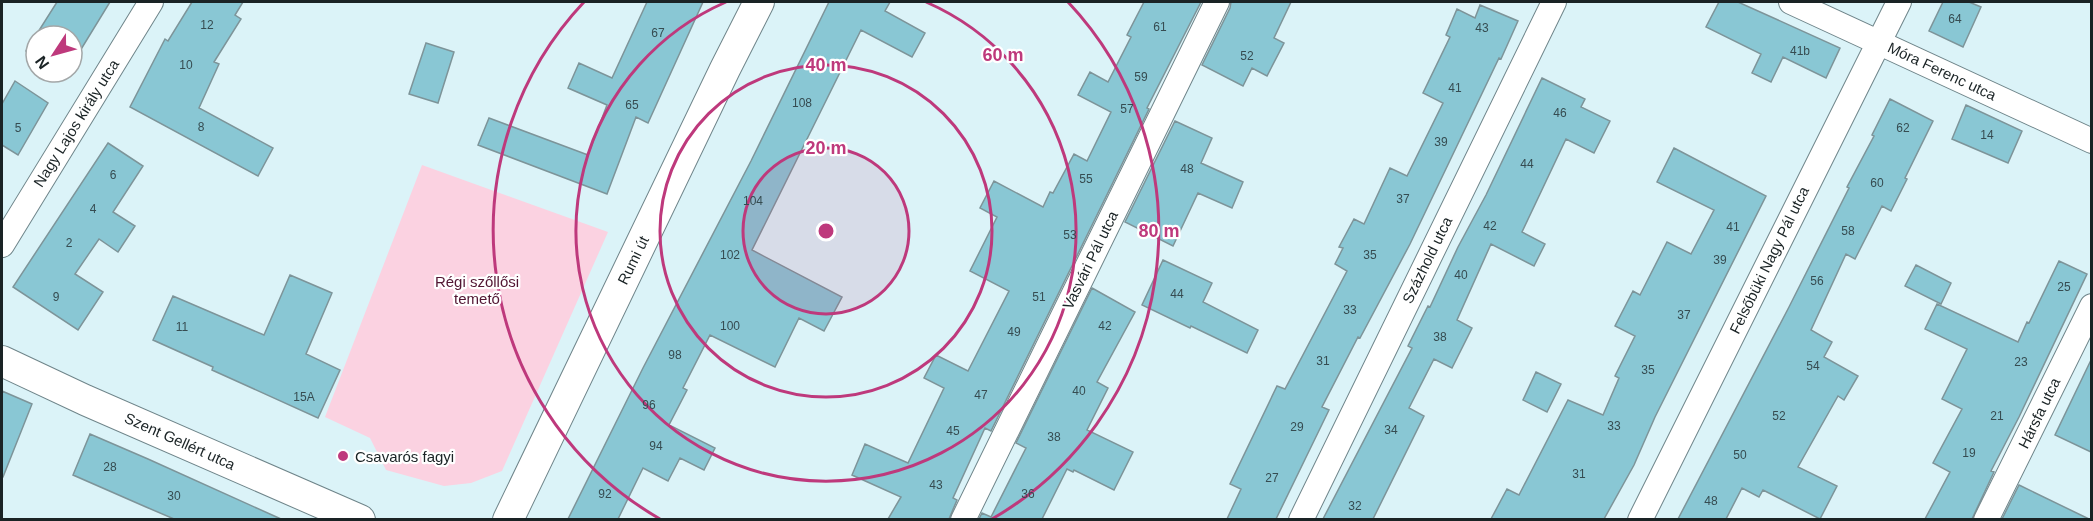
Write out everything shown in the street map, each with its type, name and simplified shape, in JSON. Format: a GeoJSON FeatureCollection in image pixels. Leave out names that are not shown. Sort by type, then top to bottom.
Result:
{"type":"FeatureCollection","features":[{"type":"Feature","properties":{"kind":"street","name":"Nagy Lajos király utca"},"geometry":{"type":"LineString","coordinates":[[2,245],[151,2]]}},
{"type":"Feature","properties":{"kind":"street","name":"Rumi út"},"geometry":{"type":"LineString","coordinates":[[508,519],[759,2]]}},
{"type":"Feature","properties":{"kind":"street","name":"Vasvári Pál utca"},"geometry":{"type":"LineString","coordinates":[[963,519],[1217,2]]}},
{"type":"Feature","properties":{"kind":"street","name":"Százhold utca"},"geometry":{"type":"LineString","coordinates":[[1301,519],[1554,2]]}},
{"type":"Feature","properties":{"kind":"street","name":"Móra Ferenc utca"},"geometry":{"type":"LineString","coordinates":[[1791,2],[2091,141]]}},
{"type":"Feature","properties":{"kind":"street","name":"Felsőbüki Nagy Pál utca"},"geometry":{"type":"LineString","coordinates":[[1640,519],[1899,2]]}},
{"type":"Feature","properties":{"kind":"street","name":"Hársfa utca"},"geometry":{"type":"LineString","coordinates":[[1986,519],[2091,306]]}},
{"type":"Feature","properties":{"kind":"street","name":"Szent Gellért utca"},"geometry":{"type":"LineString","coordinates":[[2,361],[360,519]]}},
{"type":"Feature","properties":{"kind":"green space","name":"Régi szőllősi temető"},"geometry":{"type":"Polygon","coordinates":[[[422,165],[608,232],[502,471],[471,483],[444,486],[386,470],[370,438],[325,417],[422,165]]]}},
{"type":"Feature","properties":{"kind":"building"},"geometry":{"type":"Polygon","coordinates":[[[57,2],[110,2],[84,44],[84,24],[43,24],[57,2]]]}},
{"type":"Feature","properties":{"kind":"building"},"geometry":{"type":"Polygon","coordinates":[[[192,2],[243,2],[235,15],[241,19],[214,62],[219,64],[199,108],[273,148],[258,176],[130,107],[165,39],[168,41],[192,2]]]}},
{"type":"Feature","properties":{"kind":"building"},"geometry":{"type":"Polygon","coordinates":[[[647,2],[703,2],[648,123],[636,117],[607,194],[478,145],[489,118],[588,155],[607,105],[568,88],[579,63],[612,78],[647,2]]]}},
{"type":"Feature","properties":{"kind":"building"},"geometry":{"type":"Polygon","coordinates":[[[829,2],[890,2],[885,11],[925,33],[912,57],[861,30],[752,250],[842,297],[824,331],[799,318],[775,367],[710,335],[683,388],[687,390],[669,425],[715,448],[704,470],[680,458],[668,481],[643,468],[618,519],[568,519],[643,368],[751,161],[829,2]]]}},
{"type":"Feature","properties":{"kind":"building"},"geometry":{"type":"Polygon","coordinates":[[[1144,2],[1201,2],[1147,108],[1149,109],[991,431],[985,428],[953,498],[957,500],[949,519],[888,519],[901,497],[852,475],[865,444],[908,463],[944,388],[924,378],[936,355],[968,371],[1009,291],[970,271],[997,217],[980,208],[994,181],[1043,207],[1074,154],[1087,161],[1111,112],[1078,95],[1090,72],[1108,82],[1131,37],[1127,35],[1144,2]]]}},
{"type":"Feature","properties":{"kind":"building"},"geometry":{"type":"Polygon","coordinates":[[[1231,2],[1291,2],[1274,38],[1284,43],[1267,76],[1252,68],[1243,86],[1202,65],[1231,2]]]}},
{"type":"Feature","properties":{"kind":"building"},"geometry":{"type":"Polygon","coordinates":[[[1719,2],[1738,2],[1840,48],[1826,78],[1783,57],[1771,82],[1752,73],[1761,54],[1706,27],[1719,2]]]}},
{"type":"Feature","properties":{"kind":"building"},"geometry":{"type":"Polygon","coordinates":[[[1943,2],[1969,2],[1981,7],[1963,47],[1929,31],[1943,2]]]}},
{"type":"Feature","properties":{"kind":"building"},"geometry":{"type":"Polygon","coordinates":[[[1480,5],[1518,21],[1410,244],[1322,407],[1329,410],[1276,519],[1227,519],[1241,489],[1230,484],[1277,386],[1285,389],[1347,271],[1335,264],[1343,248],[1339,247],[1354,219],[1364,224],[1390,168],[1407,176],[1443,103],[1423,93],[1450,37],[1446,35],[1457,9],[1475,18],[1480,5]]]}},
{"type":"Feature","properties":{"kind":"building"},"geometry":{"type":"Polygon","coordinates":[[[426,43],[454,52],[438,103],[409,94],[426,43]]]}},
{"type":"Feature","properties":{"kind":"building"},"geometry":{"type":"Polygon","coordinates":[[[1542,78],[1585,99],[1581,107],[1610,121],[1594,153],[1566,139],[1522,232],[1545,244],[1534,266],[1491,244],[1457,320],[1472,328],[1452,368],[1434,359],[1409,408],[1424,416],[1373,519],[1323,519],[1412,348],[1408,346],[1486,195],[1542,78]]]}},
{"type":"Feature","properties":{"kind":"building"},"geometry":{"type":"Polygon","coordinates":[[[15,81],[48,103],[18,155],[2,145],[2,104],[15,81]]]}},
{"type":"Feature","properties":{"kind":"building"},"geometry":{"type":"Polygon","coordinates":[[[1890,99],[1933,121],[1891,211],[1882,206],[1855,259],[1846,254],[1811,330],[1832,342],[1824,357],[1858,376],[1844,400],[1838,396],[1798,467],[1837,486],[1820,519],[1763,490],[1759,497],[1742,488],[1726,519],[1678,519],[1789,307],[1849,188],[1847,187],[1874,136],[1872,135],[1890,99]]]}},
{"type":"Feature","properties":{"kind":"building"},"geometry":{"type":"Polygon","coordinates":[[[1966,105],[2022,131],[2008,163],[1952,139],[1966,105]]]}},
{"type":"Feature","properties":{"kind":"building"},"geometry":{"type":"Polygon","coordinates":[[[1175,121],[1212,138],[1201,163],[1243,182],[1232,208],[1198,193],[1173,246],[1125,222],[1175,121]]]}},
{"type":"Feature","properties":{"kind":"building"},"geometry":{"type":"Polygon","coordinates":[[[108,143],[143,166],[113,212],[135,226],[118,252],[99,239],[75,274],[103,292],[78,330],[13,287],[108,143]]]}},
{"type":"Feature","properties":{"kind":"building"},"geometry":{"type":"Polygon","coordinates":[[[1674,148],[1766,196],[1655,417],[1634,465],[1604,519],[1491,519],[1507,489],[1519,495],[1568,400],[1603,415],[1619,378],[1615,376],[1635,336],[1615,326],[1633,291],[1640,295],[1667,242],[1691,254],[1714,210],[1657,182],[1674,148]]]}},
{"type":"Feature","properties":{"kind":"building"},"geometry":{"type":"Polygon","coordinates":[[[1163,260],[1212,283],[1203,302],[1258,330],[1247,353],[1142,305],[1163,260]]]}},
{"type":"Feature","properties":{"kind":"building"},"geometry":{"type":"Polygon","coordinates":[[[2059,261],[2087,274],[1991,471],[1994,472],[1972,519],[1925,519],[1950,472],[1933,463],[1962,409],[1942,399],[1967,349],[1925,329],[1937,304],[2018,342],[2059,261]]]}},
{"type":"Feature","properties":{"kind":"building"},"geometry":{"type":"Polygon","coordinates":[[[1916,265],[1951,283],[1941,304],[1905,286],[1916,265]]]}},
{"type":"Feature","properties":{"kind":"building"},"geometry":{"type":"Polygon","coordinates":[[[290,275],[332,293],[306,354],[340,370],[318,418],[212,370],[213,367],[153,340],[173,296],[264,335],[290,275]]]}},
{"type":"Feature","properties":{"kind":"building"},"geometry":{"type":"Polygon","coordinates":[[[1092,288],[1135,312],[1097,382],[1108,388],[1087,430],[1133,452],[1114,490],[1074,470],[1073,472],[1067,469],[1042,519],[979,519],[982,513],[991,517],[1026,448],[1016,443],[1092,288]]]}},
{"type":"Feature","properties":{"kind":"building"},"geometry":{"type":"Polygon","coordinates":[[[2091,360],[2091,452],[2055,435],[2091,360]]]}},
{"type":"Feature","properties":{"kind":"building"},"geometry":{"type":"Polygon","coordinates":[[[1536,372],[1561,384],[1547,412],[1523,400],[1536,372]]]}},
{"type":"Feature","properties":{"kind":"building"},"geometry":{"type":"Polygon","coordinates":[[[2,391],[32,404],[3,477],[2,477],[2,391]]]}},
{"type":"Feature","properties":{"kind":"building"},"geometry":{"type":"Polygon","coordinates":[[[90,434],[281,519],[174,519],[73,475],[90,434]]]}},
{"type":"Feature","properties":{"kind":"building"},"geometry":{"type":"Polygon","coordinates":[[[2019,485],[2089,519],[2002,519],[2019,485]]]}},
{"type":"Feature","properties":{"kind":"place","name":"Csavarós fagyi"},"geometry":{"type":"Point","coordinates":[343,456]}}]}
